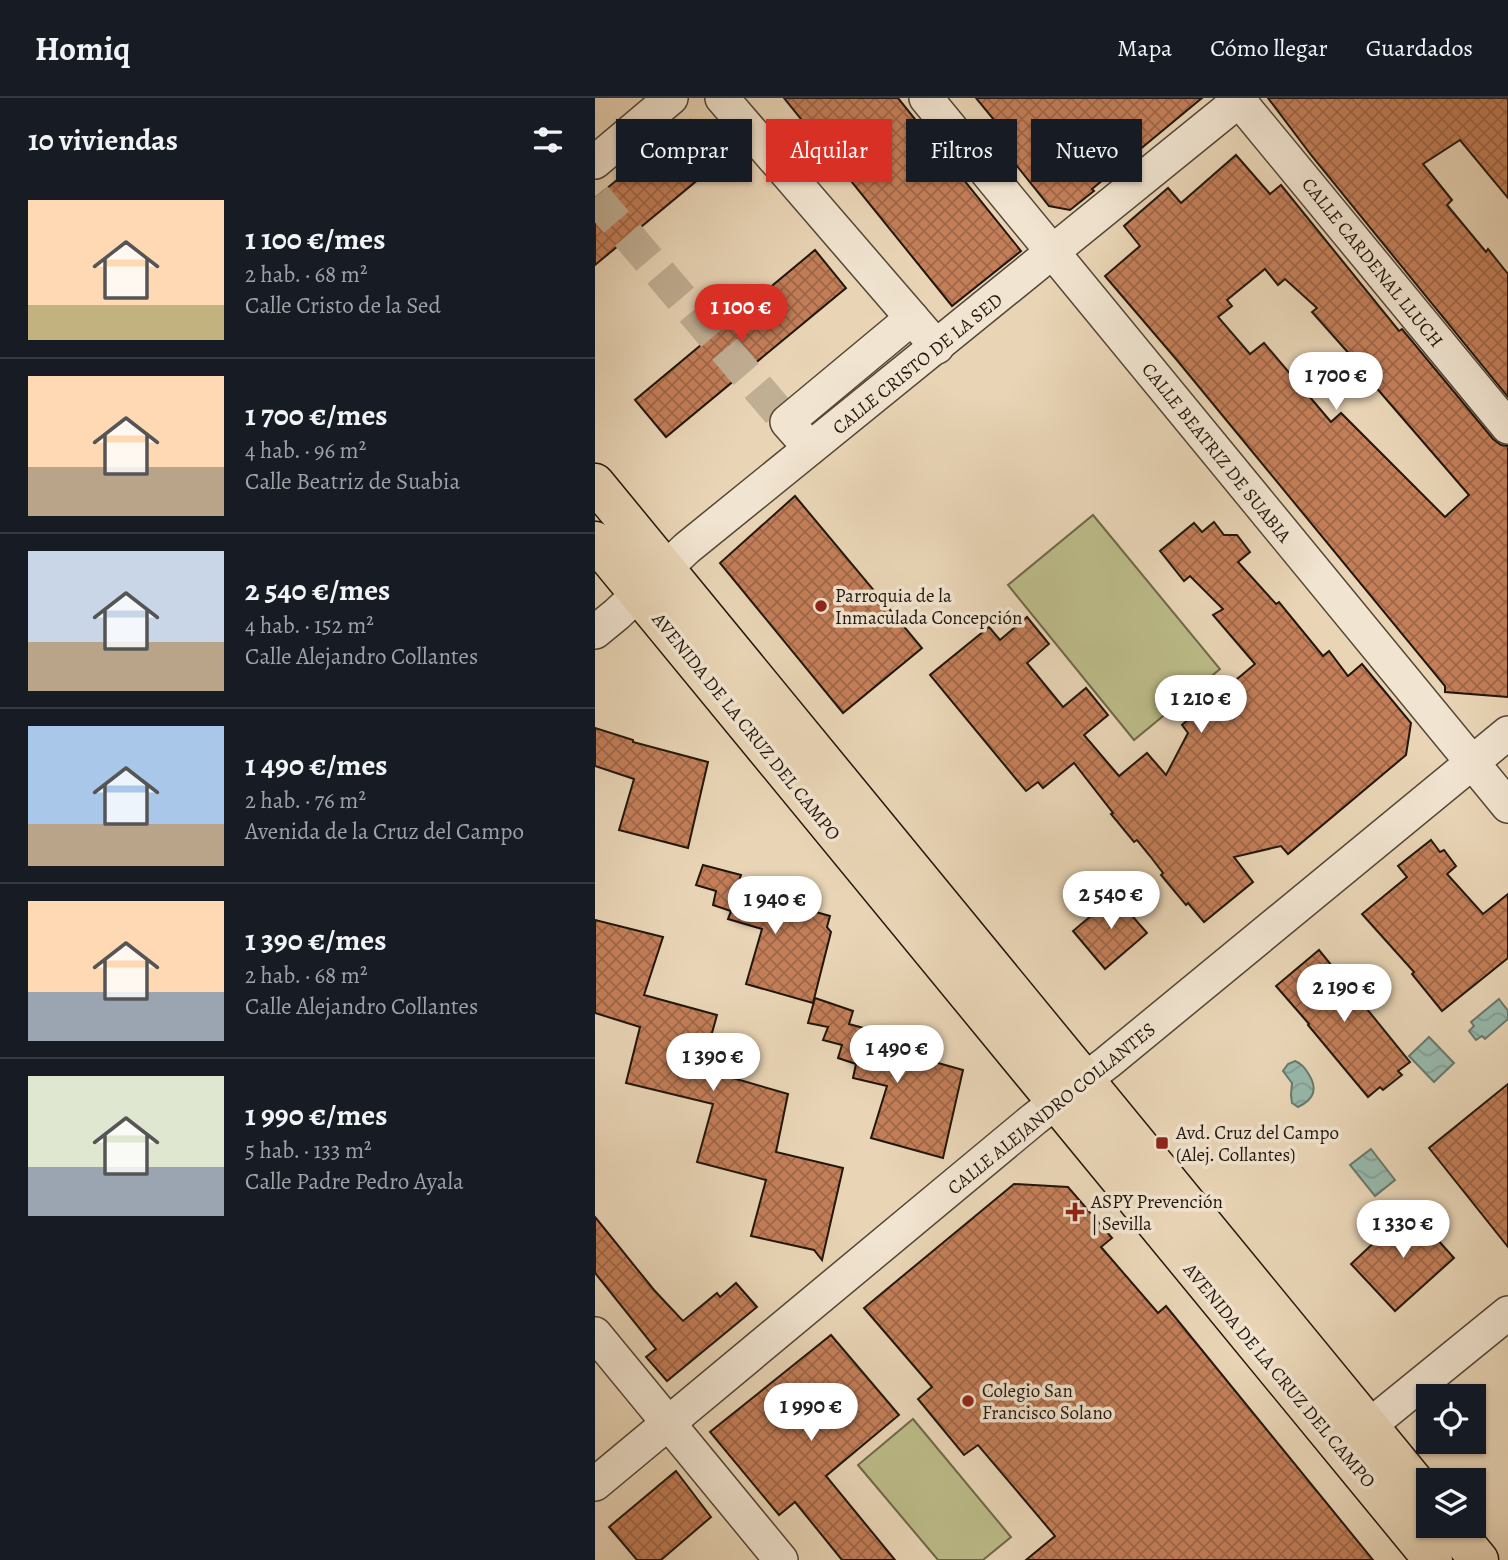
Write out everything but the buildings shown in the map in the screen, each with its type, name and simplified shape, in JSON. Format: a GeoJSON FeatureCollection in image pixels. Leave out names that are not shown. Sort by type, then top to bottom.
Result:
{"type":"FeatureCollection","features":[{"type":"Feature","properties":{"kind":"main road","name":"AVENIDA DE LA CRUZ DEL CAMPO"},"geometry":{"type":"LineString","coordinates":[[595,483],[666,568],[1433,1560]]}},
{"type":"Feature","properties":{"kind":"main road","name":"AVENIDA DE LA CRUZ DEL CAMPO"},"geometry":{"type":"LineString","coordinates":[[595,541],[1070,1091],[1369,1426],[1416,1483]]}},
{"type":"Feature","properties":{"kind":"main road"},"geometry":{"type":"LineString","coordinates":[[1461,1538],[1479,1560]]}},
{"type":"Feature","properties":{"kind":"street"},"geometry":{"type":"LineString","coordinates":[[595,162],[671,98]]}},
{"type":"Feature","properties":{"kind":"street"},"geometry":{"type":"LineString","coordinates":[[722,98],[937,347]]}},
{"type":"Feature","properties":{"kind":"street","name":"CALLE BEATRIZ DE SUABIA"},"geometry":{"type":"LineString","coordinates":[[926,98],[1508,806]]}},
{"type":"Feature","properties":{"kind":"street","name":"CALLE CRISTO DE LA SED"},"geometry":{"type":"LineString","coordinates":[[595,632],[687,548],[1240,99]]}},
{"type":"Feature","properties":{"kind":"street","name":"CALLE CARDENAL LLUCH"},"geometry":{"type":"LineString","coordinates":[[1240,99],[1508,427]]}},
{"type":"Feature","properties":{"kind":"street"},"geometry":{"type":"LineString","coordinates":[[810,448],[787,422],[912,318]]}},
{"type":"Feature","properties":{"kind":"street","name":"CALLE ALEJANDRO COLLANTES"},"geometry":{"type":"LineString","coordinates":[[595,1484],[1508,733]]}},
{"type":"Feature","properties":{"kind":"street"},"geometry":{"type":"LineString","coordinates":[[1369,1426],[1508,1313]]}},
{"type":"Feature","properties":{"kind":"street"},"geometry":{"type":"LineString","coordinates":[[595,1334],[781,1560]]}},
{"type":"Feature","properties":{"kind":"green space"},"geometry":{"type":"Polygon","coordinates":[[[1093,515],[1220,669],[1134,740],[1008,585],[1093,515]]]}},
{"type":"Feature","properties":{"kind":"green space"},"geometry":{"type":"Polygon","coordinates":[[[913,1419],[1011,1537],[983,1560],[938,1560],[858,1465],[913,1419]]]}},
{"type":"Feature","properties":{"kind":"water"},"geometry":{"type":"Polygon","coordinates":[[[1499,999],[1508,1011],[1508,1019],[1485,1039],[1482,1036],[1476,1040],[1469,1031],[1474,1026],[1471,1022],[1499,999]]]}},
{"type":"Feature","properties":{"kind":"water"},"geometry":{"type":"Polygon","coordinates":[[[1429,1037],[1454,1063],[1434,1082],[1409,1056],[1429,1037]]]}},
{"type":"Feature","properties":{"kind":"water"},"geometry":{"type":"Polygon","coordinates":[[[1295,1061],[1307,1071],[1314,1088],[1311,1097],[1298,1107],[1292,1103],[1292,1083],[1283,1071],[1288,1064],[1295,1061]]]}},
{"type":"Feature","properties":{"kind":"water"},"geometry":{"type":"Polygon","coordinates":[[[1371,1149],[1395,1180],[1375,1196],[1350,1165],[1371,1149]]]}},
{"type":"Feature","properties":{"kind":"tunnel"},"geometry":{"type":"LineString","coordinates":[[595,197],[787,422]]}},
{"type":"Feature","properties":{"kind":"place","name":"Parroquia de la Inmaculada Concepción"},"geometry":{"type":"Point","coordinates":[821,606]}},
{"type":"Feature","properties":{"kind":"place","name":"Avd. Cruz del Campo (Alej. Collantes)"},"geometry":{"type":"Point","coordinates":[1162,1143]}},
{"type":"Feature","properties":{"kind":"place","name":"ASPY Prevención | Sevilla"},"geometry":{"type":"Point","coordinates":[1075,1212]}},
{"type":"Feature","properties":{"kind":"place","name":"Colegio San Francisco Solano"},"geometry":{"type":"Point","coordinates":[968,1401]}}]}
